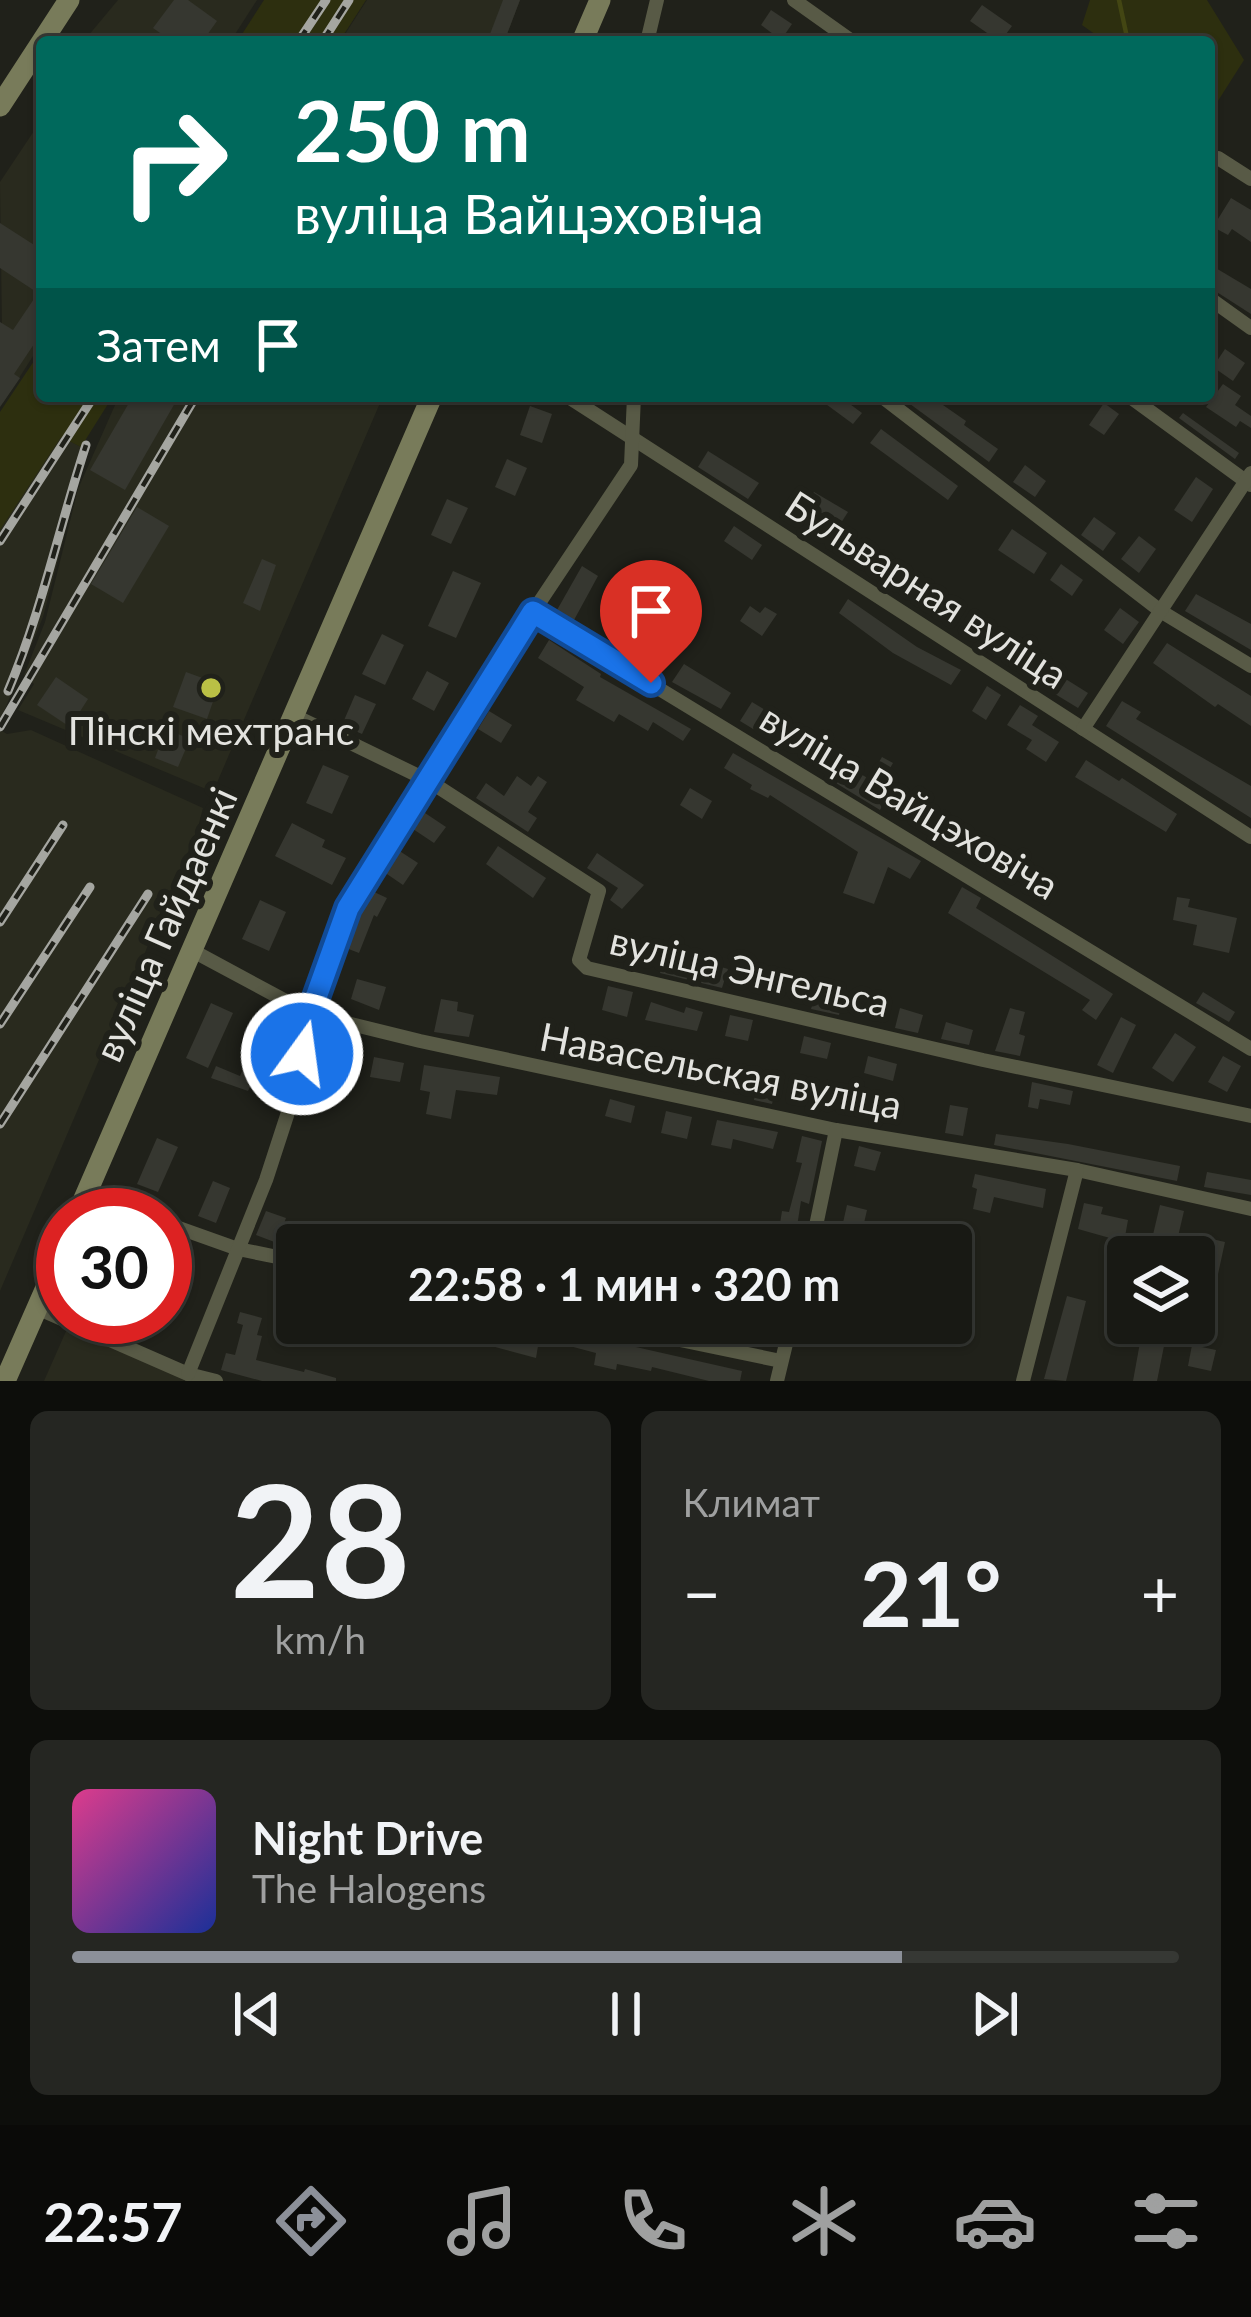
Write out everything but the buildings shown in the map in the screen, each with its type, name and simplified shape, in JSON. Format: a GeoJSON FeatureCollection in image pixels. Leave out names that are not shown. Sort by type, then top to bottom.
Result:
{"type":"FeatureCollection","features":[{"type":"Feature","properties":{"kind":"street"},"geometry":{"type":"LineString","coordinates":[[46,36],[69,0]]}},
{"type":"Feature","properties":{"kind":"street"},"geometry":{"type":"LineString","coordinates":[[51,28],[89,0]]}},
{"type":"Feature","properties":{"kind":"street"},"geometry":{"type":"LineString","coordinates":[[585,36],[600,0]]}},
{"type":"Feature","properties":{"kind":"street"},"geometry":{"type":"LineString","coordinates":[[648,36],[657,0]]}},
{"type":"Feature","properties":{"kind":"street"},"geometry":{"type":"LineString","coordinates":[[794,0],[845,36]]}},
{"type":"Feature","properties":{"kind":"street"},"geometry":{"type":"LineString","coordinates":[[0,106],[36,51]]}},
{"type":"Feature","properties":{"kind":"street"},"geometry":{"type":"LineString","coordinates":[[1218,158],[1251,179]]}},
{"type":"Feature","properties":{"kind":"street"},"geometry":{"type":"LineString","coordinates":[[1215,302],[1251,328]]}},
{"type":"Feature","properties":{"kind":"street","name":"вуліца Гайдаенкі"},"geometry":{"type":"LineString","coordinates":[[89,1188],[429,402]]}},
{"type":"Feature","properties":{"kind":"street","name":"Бульварная вуліца"},"geometry":{"type":"LineString","coordinates":[[576,402],[1251,837]]}},
{"type":"Feature","properties":{"kind":"street"},"geometry":{"type":"LineString","coordinates":[[188,1374],[266,1180],[294,1094],[310,1014],[348,908],[631,465],[634,402]]}},
{"type":"Feature","properties":{"kind":"street"},"geometry":{"type":"LineString","coordinates":[[889,402],[1162,611],[1251,666]]}},
{"type":"Feature","properties":{"kind":"street"},"geometry":{"type":"LineString","coordinates":[[1083,729],[1249,480],[1138,402]]}},
{"type":"Feature","properties":{"kind":"street","name":"вуліца Вайцэховіча"},"geometry":{"type":"LineString","coordinates":[[533,612],[1251,1048]]}},
{"type":"Feature","properties":{"kind":"street","name":"вуліца Энгельса"},"geometry":{"type":"LineString","coordinates":[[295,716],[429,781],[599,891],[579,960],[587,968],[983,1060],[1251,1116]]}},
{"type":"Feature","properties":{"kind":"street","name":"Навасельская вуліца"},"geometry":{"type":"LineString","coordinates":[[193,951],[310,1014],[836,1130],[1077,1170],[1251,1209]]}},
{"type":"Feature","properties":{"kind":"street"},"geometry":{"type":"LineString","coordinates":[[816,1224],[836,1130]]}},
{"type":"Feature","properties":{"kind":"street"},"geometry":{"type":"LineString","coordinates":[[1023,1381],[1077,1170]]}},
{"type":"Feature","properties":{"kind":"street"},"geometry":{"type":"LineString","coordinates":[[192,1233],[276,1257]]}},
{"type":"Feature","properties":{"kind":"street"},"geometry":{"type":"LineString","coordinates":[[5,1381],[36,1310]]}},
{"type":"Feature","properties":{"kind":"street"},"geometry":{"type":"LineString","coordinates":[[119,1344],[216,1381]]}},
{"type":"Feature","properties":{"kind":"street"},"geometry":{"type":"LineString","coordinates":[[699,1344],[781,1361]]}},
{"type":"Feature","properties":{"kind":"street"},"geometry":{"type":"LineString","coordinates":[[777,1381],[785,1344]]}},
{"type":"Feature","properties":{"kind":"shaded area"},"geometry":{"type":"Polygon","coordinates":[[[118,0],[257,0],[234,36],[88,36],[118,0]]]}},
{"type":"Feature","properties":{"kind":"shaded area"},"geometry":{"type":"Polygon","coordinates":[[[367,0],[520,0],[506,36],[344,36],[367,0]]]}},
{"type":"Feature","properties":{"kind":"shaded area"},"geometry":{"type":"Polygon","coordinates":[[[36,128],[36,351],[3,403],[0,182],[36,128]]]}},
{"type":"Feature","properties":{"kind":"shaded area","name":"Пінскі мехтранс"},"geometry":{"type":"Polygon","coordinates":[[[116,402],[380,402],[213,792],[18,710],[34,684],[24,675],[45,622],[78,489],[116,402]]]}},
{"type":"Feature","properties":{"kind":"shaded area"},"geometry":{"type":"Polygon","coordinates":[[[61,436],[81,447],[81,472],[43,617],[0,721],[0,530],[61,436]]]}},
{"type":"Feature","properties":{"kind":"shaded area"},"geometry":{"type":"Polygon","coordinates":[[[0,730],[7,734],[31,730],[203,808],[44,1188],[36,1188],[36,1207],[0,1291],[0,730]]]}},
{"type":"Feature","properties":{"kind":"shaded area"},"geometry":{"type":"Polygon","coordinates":[[[60,1344],[102,1344],[185,1381],[44,1381],[60,1344]]]}},
{"type":"Feature","properties":{"kind":"green space"},"geometry":{"type":"Polygon","coordinates":[[[264,0],[366,0],[343,36],[241,36],[264,0]]]}},
{"type":"Feature","properties":{"kind":"green space"},"geometry":{"type":"Polygon","coordinates":[[[1090,0],[1207,0],[1244,60],[1215,106],[1215,36],[1098,36],[1082,25],[1090,0]]]}},
{"type":"Feature","properties":{"kind":"green space"},"geometry":{"type":"Polygon","coordinates":[[[36,358],[36,402],[109,402],[81,447],[61,437],[0,530],[0,412],[36,358]]]}},
{"type":"Feature","properties":{"kind":"waterway"},"geometry":{"type":"LineString","coordinates":[[1119,0],[1127,36]]}},
{"type":"Feature","properties":{"kind":"railway"},"geometry":{"type":"LineString","coordinates":[[302,36],[326,0]]}},
{"type":"Feature","properties":{"kind":"railway"},"geometry":{"type":"LineString","coordinates":[[326,36],[349,0]]}},
{"type":"Feature","properties":{"kind":"railway"},"geometry":{"type":"LineString","coordinates":[[0,541],[90,402]]}},
{"type":"Feature","properties":{"kind":"railway"},"geometry":{"type":"LineString","coordinates":[[0,727],[192,402]]}},
{"type":"Feature","properties":{"kind":"railway"},"geometry":{"type":"LineString","coordinates":[[8,691],[41,600],[86,445]]}},
{"type":"Feature","properties":{"kind":"railway"},"geometry":{"type":"LineString","coordinates":[[0,922],[63,825]]}},
{"type":"Feature","properties":{"kind":"railway"},"geometry":{"type":"LineString","coordinates":[[0,1024],[90,887]]}},
{"type":"Feature","properties":{"kind":"railway"},"geometry":{"type":"LineString","coordinates":[[0,1124],[148,894]]}},
{"type":"Feature","properties":{"kind":"place","name":"Пінскі мехтранс"},"geometry":{"type":"Point","coordinates":[211,688]}},
{"type":"Feature","properties":{"kind":"route"},"geometry":{"type":"LineString","coordinates":[[302,1054],[310,1014],[348,908],[533,612],[651,683]]}}]}
